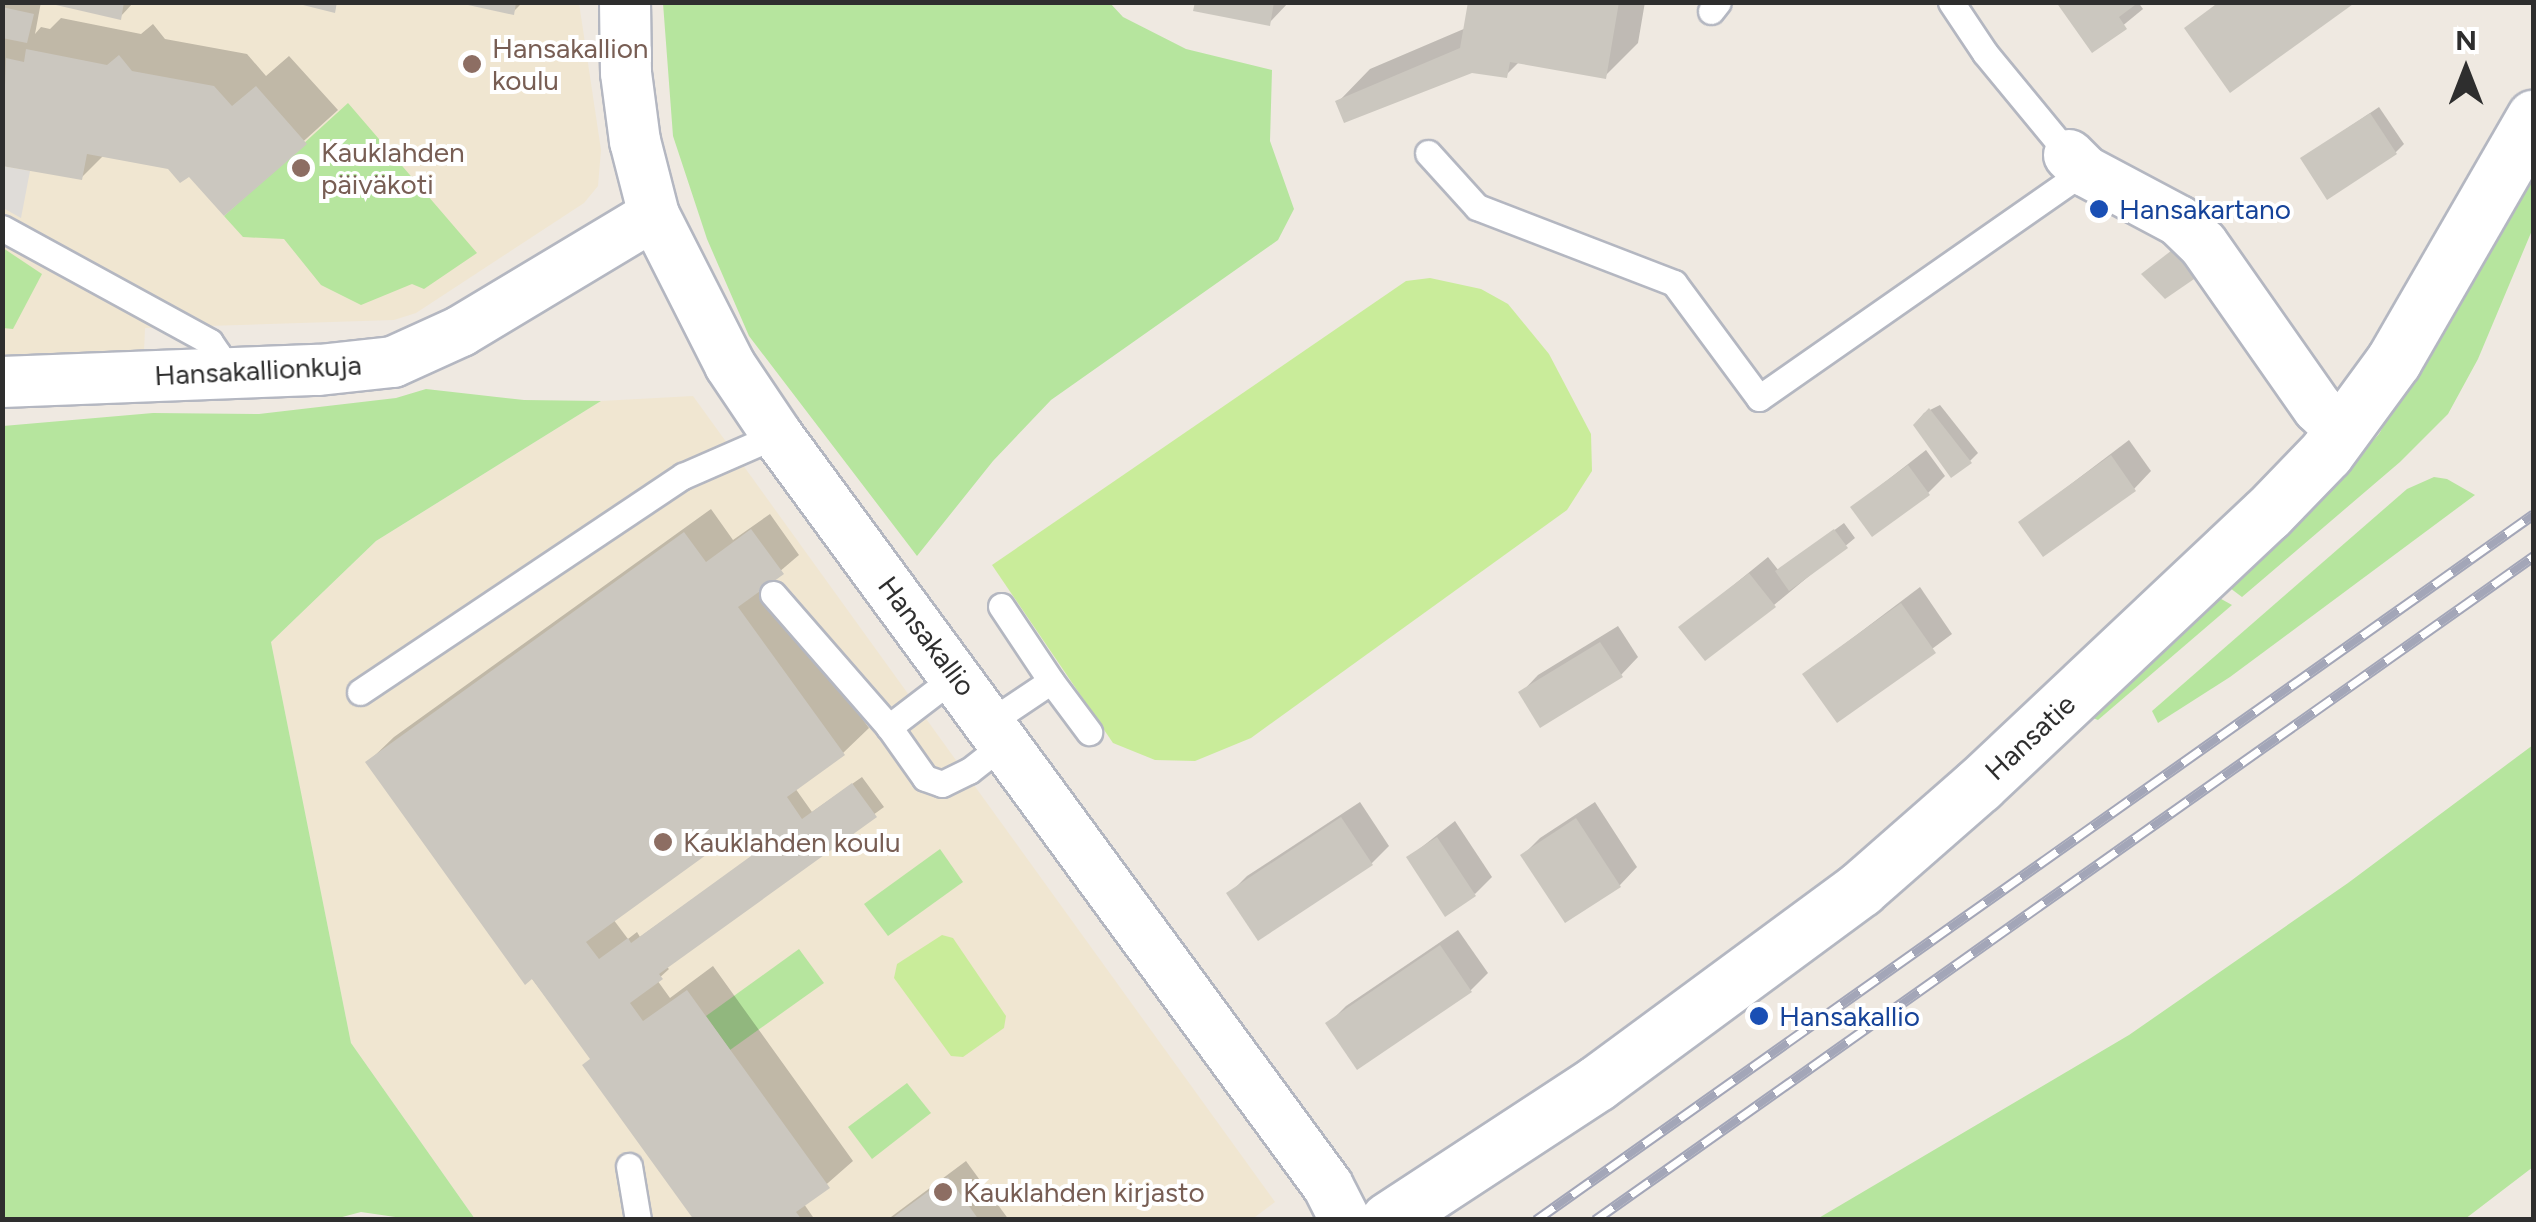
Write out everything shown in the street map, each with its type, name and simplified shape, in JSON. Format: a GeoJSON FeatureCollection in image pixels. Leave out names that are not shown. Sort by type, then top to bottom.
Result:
{"type":"FeatureCollection","features":[{"type":"Feature","properties":{"kind":"main road","name":"Hansatie"},"geometry":{"type":"LineString","coordinates":[[1388,1220],[1597,1083],[1860,889],[1979,785],[2266,514],[2342,432],[2394,360],[2534,118]]}},
{"type":"Feature","properties":{"kind":"street","name":"Hansakallio"},"geometry":{"type":"LineString","coordinates":[[626,2],[626,72],[635,141],[654,216],[699,310],[777,435],[957,675],[1328,1186],[1345,1220]]}},
{"type":"Feature","properties":{"kind":"street"},"geometry":{"type":"LineString","coordinates":[[2077,163],[2179,221],[2202,244],[2318,408],[2342,432]]}},
{"type":"Feature","properties":{"kind":"street","name":"Hansakallionkuja"},"geometry":{"type":"LineString","coordinates":[[2,382],[393,362],[462,330],[654,216]]}},
{"type":"Feature","properties":{"kind":"lane"},"geometry":{"type":"LineString","coordinates":[[1428,153],[1477,207],[1674,283],[1759,398],[2077,163],[1985,53],[1950,2]]}},
{"type":"Feature","properties":{"kind":"lane"},"geometry":{"type":"LineString","coordinates":[[2,228],[210,342],[218,354],[220,373]]}},
{"type":"Feature","properties":{"kind":"lane"},"geometry":{"type":"LineString","coordinates":[[360,692],[683,476],[777,435]]}},
{"type":"Feature","properties":{"kind":"lane"},"geometry":{"type":"LineString","coordinates":[[774,594],[889,727],[925,778],[942,784],[969,771],[998,732],[1051,681]]}},
{"type":"Feature","properties":{"kind":"lane"},"geometry":{"type":"LineString","coordinates":[[1001,606],[1089,732]]}},
{"type":"Feature","properties":{"kind":"lane"},"geometry":{"type":"LineString","coordinates":[[889,727],[957,675]]}},
{"type":"Feature","properties":{"kind":"lane"},"geometry":{"type":"LineString","coordinates":[[629,1166],[638,1220]]}},
{"type":"Feature","properties":{"kind":"shaded area","name":"Kauklahden päiväkoti"},"geometry":{"type":"Polygon","coordinates":[[[2,3],[579,3],[601,150],[598,186],[584,203],[416,313],[394,320],[145,328],[144,352],[3,357],[2,3]]]}},
{"type":"Feature","properties":{"kind":"shaded area"},"geometry":{"type":"Polygon","coordinates":[[[2,166],[30,171],[21,218],[3,208],[2,166]]]}},
{"type":"Feature","properties":{"kind":"shaded area","name":"Kauklahden koulu"},"geometry":{"type":"Polygon","coordinates":[[[693,396],[1275,1202],[1251,1220],[475,1219],[351,1043],[271,642],[376,541],[601,401],[693,396]]]}},
{"type":"Feature","properties":{"kind":"green space"},"geometry":{"type":"Polygon","coordinates":[[[663,3],[1110,3],[1123,17],[1186,49],[1272,70],[1270,141],[1294,209],[1278,240],[1051,400],[993,461],[917,556],[749,336],[707,239],[673,136],[663,3]]]}},
{"type":"Feature","properties":{"kind":"green space"},"geometry":{"type":"Polygon","coordinates":[[[348,103],[477,253],[424,289],[412,284],[361,305],[321,285],[284,239],[243,237],[224,216],[348,103]]]}},
{"type":"Feature","properties":{"kind":"green space"},"geometry":{"type":"Polygon","coordinates":[[[2533,160],[2533,228],[2478,359],[2448,414],[2400,462],[2242,597],[2226,585],[2329,489],[2379,434],[2533,160]]]}},
{"type":"Feature","properties":{"kind":"green space"},"geometry":{"type":"Polygon","coordinates":[[[3,248],[42,274],[13,329],[3,328],[3,248]]]}},
{"type":"Feature","properties":{"kind":"green space"},"geometry":{"type":"Polygon","coordinates":[[[1430,278],[1481,289],[1508,304],[1549,354],[1591,434],[1592,471],[1567,510],[1251,738],[1195,761],[1155,760],[1113,743],[992,565],[1406,281],[1430,278]]]}},
{"type":"Feature","properties":{"kind":"green space"},"geometry":{"type":"Polygon","coordinates":[[[426,389],[524,400],[601,401],[376,541],[271,642],[351,1043],[475,1219],[409,1219],[361,1212],[331,1220],[3,1219],[3,426],[153,413],[259,414],[396,398],[426,389]]]}},
{"type":"Feature","properties":{"kind":"green space"},"geometry":{"type":"Polygon","coordinates":[[[2434,477],[2447,479],[2475,495],[2230,677],[2158,723],[2152,711],[2407,489],[2434,477]]]}},
{"type":"Feature","properties":{"kind":"green space"},"geometry":{"type":"Polygon","coordinates":[[[2214,595],[2232,605],[2098,720],[2093,718],[2090,712],[2214,595]]]}},
{"type":"Feature","properties":{"kind":"green space"},"geometry":{"type":"Polygon","coordinates":[[[2533,745],[2533,1167],[2465,1219],[1817,1219],[2129,1035],[2348,883],[2533,745]]]}},
{"type":"Feature","properties":{"kind":"green space"},"geometry":{"type":"Polygon","coordinates":[[[940,849],[963,882],[888,936],[864,904],[940,849]]]}},
{"type":"Feature","properties":{"kind":"green space"},"geometry":{"type":"Polygon","coordinates":[[[942,935],[953,938],[1006,1016],[1004,1028],[963,1057],[951,1056],[894,978],[897,964],[942,935]]]}},
{"type":"Feature","properties":{"kind":"green space"},"geometry":{"type":"Polygon","coordinates":[[[799,949],[824,983],[730,1050],[706,1016],[799,949]]]}},
{"type":"Feature","properties":{"kind":"green space"},"geometry":{"type":"Polygon","coordinates":[[[907,1083],[931,1113],[872,1159],[848,1127],[907,1083]]]}},
{"type":"Feature","properties":{"kind":"building"},"geometry":{"type":"Polygon","coordinates":[[[43,2],[124,2],[121,20],[43,2]]]}},
{"type":"Feature","properties":{"kind":"building"},"geometry":{"type":"Polygon","coordinates":[[[291,2],[337,2],[335,13],[291,2]]]}},
{"type":"Feature","properties":{"kind":"building"},"geometry":{"type":"Polygon","coordinates":[[[1195,2],[1274,2],[1270,26],[1193,11],[1195,2]]]}},
{"type":"Feature","properties":{"kind":"building"},"geometry":{"type":"Polygon","coordinates":[[[1468,2],[1619,2],[1606,79],[1510,62],[1507,78],[1472,73],[1344,123],[1335,101],[1460,48],[1468,2]]]}},
{"type":"Feature","properties":{"kind":"building"},"geometry":{"type":"Polygon","coordinates":[[[2056,2],[2139,2],[2119,17],[2127,29],[2092,53],[2056,2]]]}},
{"type":"Feature","properties":{"kind":"building"},"geometry":{"type":"Polygon","coordinates":[[[2219,2],[2356,2],[2230,93],[2184,28],[2219,2]]]}},
{"type":"Feature","properties":{"kind":"building"},"geometry":{"type":"Polygon","coordinates":[[[459,3],[516,3],[514,15],[459,3]]]}},
{"type":"Feature","properties":{"kind":"building"},"geometry":{"type":"Polygon","coordinates":[[[2,7],[34,14],[27,43],[2,38],[2,7]]]}},
{"type":"Feature","properties":{"kind":"building"},"geometry":{"type":"Polygon","coordinates":[[[26,49],[107,65],[119,55],[132,71],[214,86],[232,106],[256,86],[307,144],[224,216],[189,177],[180,183],[168,169],[87,154],[82,180],[2,166],[6,58],[24,62],[26,49]]]}},
{"type":"Feature","properties":{"kind":"building"},"geometry":{"type":"Polygon","coordinates":[[[2370,113],[2397,154],[2327,200],[2300,158],[2370,113]]]}},
{"type":"Feature","properties":{"kind":"building"},"geometry":{"type":"Polygon","coordinates":[[[2176,247],[2197,277],[2165,299],[2141,274],[2176,247]]]}},
{"type":"Feature","properties":{"kind":"building"},"geometry":{"type":"Polygon","coordinates":[[[1929,408],[1972,463],[1951,478],[1913,425],[1929,408]]]}},
{"type":"Feature","properties":{"kind":"building"},"geometry":{"type":"Polygon","coordinates":[[[2111,455],[2136,491],[2043,557],[2018,522],[2111,455]]]}},
{"type":"Feature","properties":{"kind":"building"},"geometry":{"type":"Polygon","coordinates":[[[1908,465],[1930,495],[1872,537],[1850,507],[1908,465]]]}},
{"type":"Feature","properties":{"kind":"building"},"geometry":{"type":"Polygon","coordinates":[[[751,529],[784,574],[738,607],[845,755],[787,797],[802,819],[852,783],[877,817],[659,974],[663,979],[630,1003],[643,1021],[687,990],[830,1188],[796,1212],[802,1220],[694,1220],[582,1065],[590,1059],[532,979],[525,985],[365,762],[684,532],[706,562],[751,529]],[[735,834],[586,942],[599,959],[628,938],[631,943],[751,856],[735,834]]]}},
{"type":"Feature","properties":{"kind":"building"},"geometry":{"type":"Polygon","coordinates":[[[1834,529],[1848,548],[1789,591],[1775,571],[1834,529]]]}},
{"type":"Feature","properties":{"kind":"building"},"geometry":{"type":"Polygon","coordinates":[[[1749,573],[1776,607],[1705,661],[1678,627],[1749,573]]]}},
{"type":"Feature","properties":{"kind":"building"},"geometry":{"type":"Polygon","coordinates":[[[1901,603],[1936,653],[1837,723],[1802,674],[1901,603]]]}},
{"type":"Feature","properties":{"kind":"building"},"geometry":{"type":"Polygon","coordinates":[[[1600,642],[1623,677],[1540,728],[1518,692],[1600,642]]]}},
{"type":"Feature","properties":{"kind":"building"},"geometry":{"type":"Polygon","coordinates":[[[1341,817],[1373,865],[1258,941],[1226,893],[1341,817]]]}},
{"type":"Feature","properties":{"kind":"building"},"geometry":{"type":"Polygon","coordinates":[[[1576,818],[1621,887],[1565,923],[1520,855],[1576,818]]]}},
{"type":"Feature","properties":{"kind":"building"},"geometry":{"type":"Polygon","coordinates":[[[1437,837],[1476,896],[1445,917],[1406,857],[1437,837]]]}},
{"type":"Feature","properties":{"kind":"building"},"geometry":{"type":"Polygon","coordinates":[[[1440,945],[1472,992],[1357,1070],[1325,1023],[1440,945]]]}},
{"type":"Feature","properties":{"kind":"building","name":"Kauklahden kirjasto"},"geometry":{"type":"Polygon","coordinates":[[[948,1177],[979,1220],[890,1220],[907,1207],[948,1177]]]}},
{"type":"Feature","properties":{"kind":"railway"},"geometry":{"type":"LineString","coordinates":[[1536,1220],[2534,514]]}},
{"type":"Feature","properties":{"kind":"railway"},"geometry":{"type":"LineString","coordinates":[[1595,1220],[2534,556]]}},
{"type":"Feature","properties":{"kind":"place","name":"Hansakallion koulu"},"geometry":{"type":"Point","coordinates":[472,64]}},
{"type":"Feature","properties":{"kind":"place","name":"Kauklahden päiväkoti"},"geometry":{"type":"Point","coordinates":[301,168]}},
{"type":"Feature","properties":{"kind":"place","name":"Hansakartano"},"geometry":{"type":"Point","coordinates":[2099,209]}},
{"type":"Feature","properties":{"kind":"place","name":"Kauklahden koulu"},"geometry":{"type":"Point","coordinates":[663,842]}},
{"type":"Feature","properties":{"kind":"place","name":"Hansakallio"},"geometry":{"type":"Point","coordinates":[1759,1016]}},
{"type":"Feature","properties":{"kind":"place","name":"Kauklahden kirjasto"},"geometry":{"type":"Point","coordinates":[943,1192]}}]}
